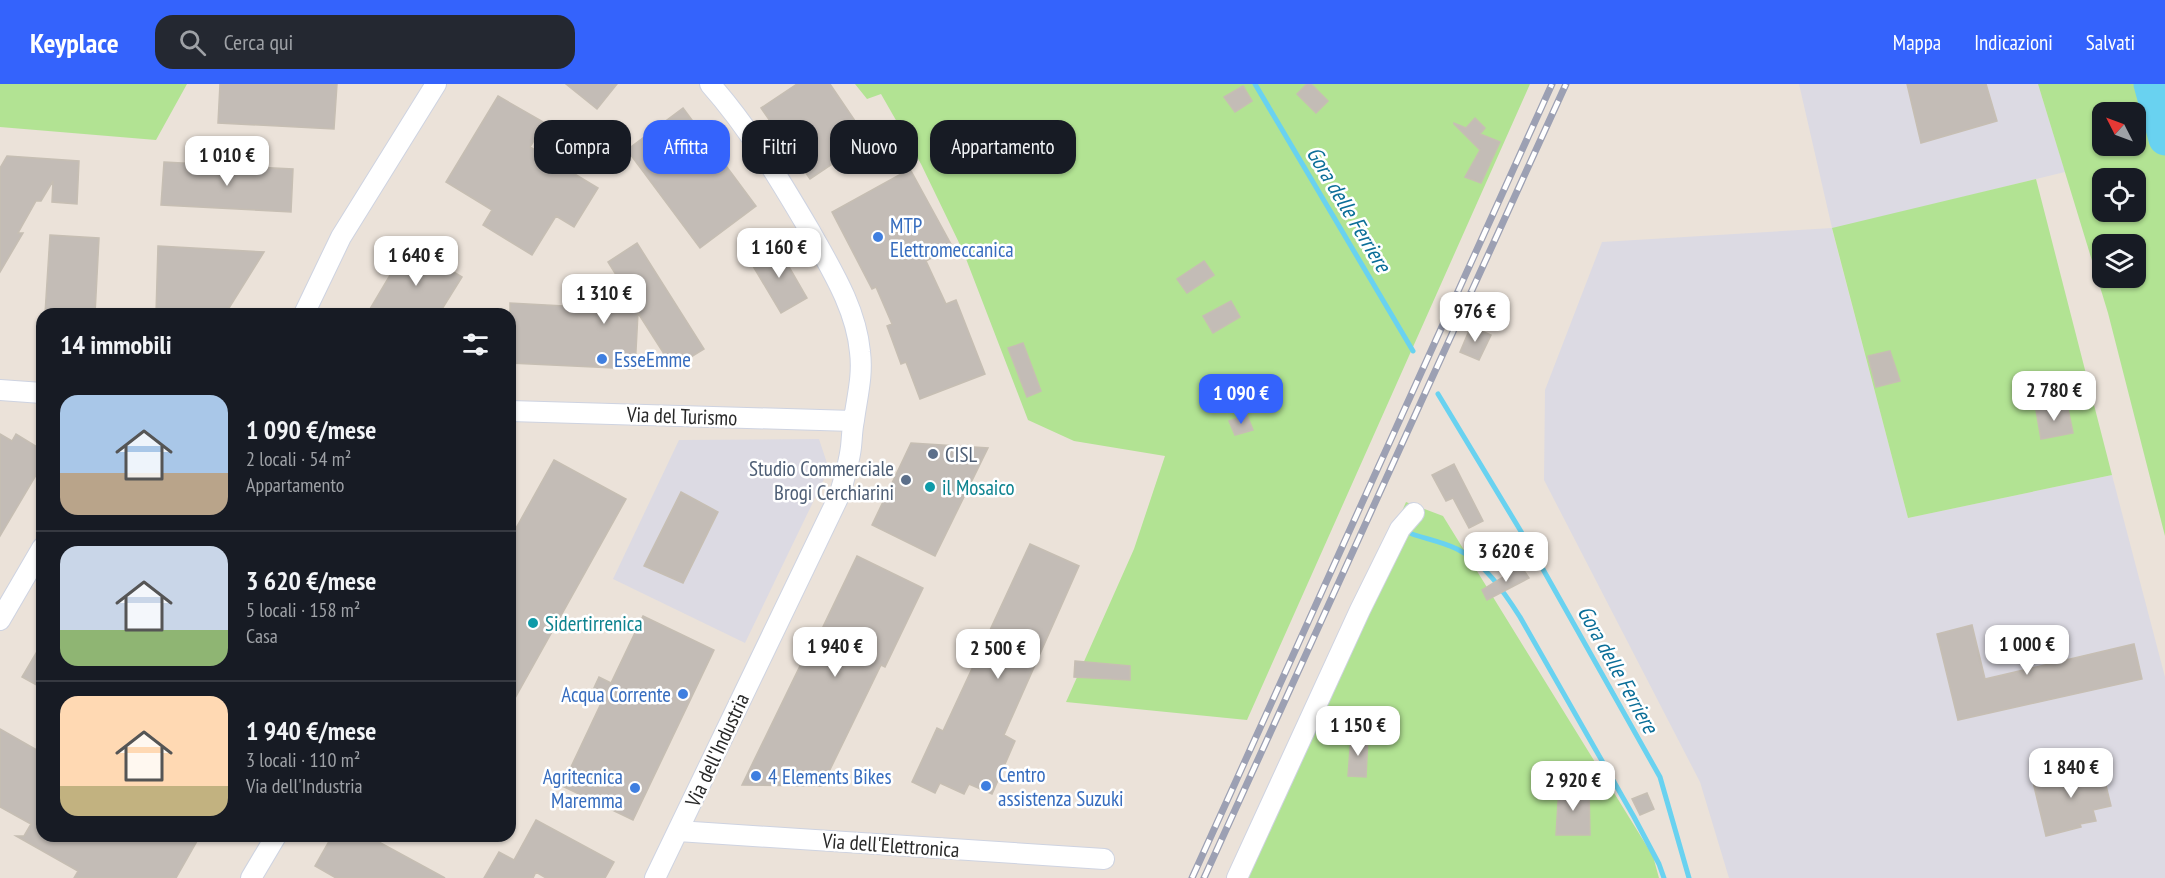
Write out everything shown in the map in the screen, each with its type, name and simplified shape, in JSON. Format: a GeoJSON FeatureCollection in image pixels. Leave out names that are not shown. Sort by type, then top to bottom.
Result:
{"type":"FeatureCollection","features":[{"type":"Feature","properties":{"kind":"street"},"geometry":{"type":"LineString","coordinates":[[307,308],[341,237],[436,84]]}},
{"type":"Feature","properties":{"kind":"street","name":"Via dell'Industria"},"geometry":{"type":"LineString","coordinates":[[655,878],[838,496],[851,449],[853,421],[860,392],[861,352],[851,311],[831,269],[784,186],[736,115],[710,84]]}},
{"type":"Feature","properties":{"kind":"street"},"geometry":{"type":"LineString","coordinates":[[0,390],[36,393]]}},
{"type":"Feature","properties":{"kind":"street","name":"Via del Turismo"},"geometry":{"type":"LineString","coordinates":[[516,411],[853,421]]}},
{"type":"Feature","properties":{"kind":"street"},"geometry":{"type":"LineString","coordinates":[[1237,878],[1359,610],[1400,529],[1414,513]]}},
{"type":"Feature","properties":{"kind":"street"},"geometry":{"type":"LineString","coordinates":[[0,620],[36,558]]}},
{"type":"Feature","properties":{"kind":"street","name":"Via dell'Elettronica"},"geometry":{"type":"LineString","coordinates":[[678,831],[1104,859]]}},
{"type":"Feature","properties":{"kind":"street"},"geometry":{"type":"LineString","coordinates":[[251,878],[272,842]]}},
{"type":"Feature","properties":{"kind":"shaded area"},"geometry":{"type":"Polygon","coordinates":[[[1799,84],[2038,84],[2065,172],[1832,229],[1908,518],[2112,475],[2165,677],[2165,878],[1729,878],[1700,782],[1544,480],[1545,390],[1602,242],[1832,228],[1799,84]]]}},
{"type":"Feature","properties":{"kind":"shaded area"},"geometry":{"type":"Polygon","coordinates":[[[819,439],[829,469],[745,643],[613,579],[679,440],[819,439]]]}},
{"type":"Feature","properties":{"kind":"green space"},"geometry":{"type":"Polygon","coordinates":[[[0,84],[187,84],[156,140],[0,127],[0,84]]]}},
{"type":"Feature","properties":{"kind":"green space"},"geometry":{"type":"Polygon","coordinates":[[[855,84],[1530,84],[1247,720],[1066,702],[1134,549],[1165,456],[1074,441],[1028,420],[963,251],[918,159],[918,120],[896,120],[881,94],[867,99],[855,84]]]}},
{"type":"Feature","properties":{"kind":"green space"},"geometry":{"type":"Polygon","coordinates":[[[2038,84],[2165,84],[2165,536],[2100,288],[2146,288],[2146,234],[2092,234],[2092,261],[2038,84]]]}},
{"type":"Feature","properties":{"kind":"green space"},"geometry":{"type":"Polygon","coordinates":[[[2036,179],[2112,475],[1908,518],[1832,228],[2036,179]]]}},
{"type":"Feature","properties":{"kind":"green space"},"geometry":{"type":"Polygon","coordinates":[[[1406,502],[1443,516],[1653,856],[1659,878],[1242,878],[1406,502]]]}},
{"type":"Feature","properties":{"kind":"building"},"geometry":{"type":"Polygon","coordinates":[[[220,84],[337,84],[334,129],[218,123],[220,84]]]}},
{"type":"Feature","properties":{"kind":"building"},"geometry":{"type":"Polygon","coordinates":[[[566,84],[617,84],[597,109],[566,84]]]}},
{"type":"Feature","properties":{"kind":"building"},"geometry":{"type":"Polygon","coordinates":[[[797,84],[830,84],[854,120],[830,120],[830,166],[818,174],[818,120],[769,120],[761,108],[797,84]]]}},
{"type":"Feature","properties":{"kind":"building"},"geometry":{"type":"Polygon","coordinates":[[[1307,84],[1311,84],[1328,101],[1316,113],[1297,94],[1307,84]]]}},
{"type":"Feature","properties":{"kind":"building"},"geometry":{"type":"Polygon","coordinates":[[[1907,84],[1986,84],[1997,121],[1921,143],[1907,84]]]}},
{"type":"Feature","properties":{"kind":"building"},"geometry":{"type":"Polygon","coordinates":[[[1243,86],[1252,101],[1235,112],[1224,97],[1243,86]]]}},
{"type":"Feature","properties":{"kind":"building"},"geometry":{"type":"Polygon","coordinates":[[[498,96],[540,120],[534,120],[534,141],[530,147],[534,149],[534,174],[575,174],[598,188],[574,227],[556,216],[532,255],[483,225],[492,210],[446,182],[498,96]]]}},
{"type":"Feature","properties":{"kind":"building"},"geometry":{"type":"Polygon","coordinates":[[[683,108],[692,120],[667,120],[683,108]]]}},
{"type":"Feature","properties":{"kind":"building"},"geometry":{"type":"Polygon","coordinates":[[[1475,118],[1485,128],[1480,134],[1500,142],[1481,183],[1465,177],[1480,150],[1454,124],[1466,128],[1475,118]]]}},
{"type":"Feature","properties":{"kind":"building"},"geometry":{"type":"Polygon","coordinates":[[[643,138],[643,171],[631,155],[631,147],[643,138]]]}},
{"type":"Feature","properties":{"kind":"building"},"geometry":{"type":"Polygon","coordinates":[[[7,156],[79,161],[77,204],[52,202],[53,181],[41,201],[36,201],[18,233],[23,233],[0,272],[0,168],[7,156]]]}},
{"type":"Feature","properties":{"kind":"building"},"geometry":{"type":"Polygon","coordinates":[[[164,162],[293,169],[291,212],[161,205],[164,162]]]}},
{"type":"Feature","properties":{"kind":"building"},"geometry":{"type":"Polygon","coordinates":[[[730,171],[756,206],[700,248],[645,174],[730,174],[730,171]]]}},
{"type":"Feature","properties":{"kind":"building"},"geometry":{"type":"Polygon","coordinates":[[[807,174],[817,174],[810,179],[807,174]]]}},
{"type":"Feature","properties":{"kind":"building"},"geometry":{"type":"Polygon","coordinates":[[[901,174],[913,174],[952,246],[926,261],[946,304],[956,300],[985,374],[920,399],[906,362],[901,364],[887,326],[892,324],[876,287],[872,289],[832,212],[901,174]]]}},
{"type":"Feature","properties":{"kind":"building"},"geometry":{"type":"Polygon","coordinates":[[[50,235],[99,238],[95,308],[45,308],[50,235]]]}},
{"type":"Feature","properties":{"kind":"building"},"geometry":{"type":"Polygon","coordinates":[[[637,243],[704,349],[673,368],[638,313],[635,369],[516,363],[516,308],[510,308],[510,303],[638,310],[608,262],[637,243]]]}},
{"type":"Feature","properties":{"kind":"building"},"geometry":{"type":"Polygon","coordinates":[[[158,246],[264,252],[229,308],[156,308],[158,246]]]}},
{"type":"Feature","properties":{"kind":"building"},"geometry":{"type":"Polygon","coordinates":[[[412,246],[462,277],[443,308],[371,308],[393,270],[396,272],[412,246]]]}},
{"type":"Feature","properties":{"kind":"building"},"geometry":{"type":"Polygon","coordinates":[[[777,246],[807,298],[781,313],[750,261],[777,246]]]}},
{"type":"Feature","properties":{"kind":"building"},"geometry":{"type":"Polygon","coordinates":[[[1204,261],[1214,275],[1187,293],[1177,279],[1204,261]]]}},
{"type":"Feature","properties":{"kind":"building"},"geometry":{"type":"Polygon","coordinates":[[[1231,301],[1240,317],[1213,333],[1203,316],[1231,301]]]}},
{"type":"Feature","properties":{"kind":"building"},"geometry":{"type":"Polygon","coordinates":[[[1471,326],[1491,335],[1479,360],[1460,352],[1471,326]]]}},
{"type":"Feature","properties":{"kind":"building"},"geometry":{"type":"Polygon","coordinates":[[[1023,343],[1041,391],[1027,397],[1008,348],[1023,343]]]}},
{"type":"Feature","properties":{"kind":"building"},"geometry":{"type":"Polygon","coordinates":[[[1890,351],[1900,381],[1876,387],[1868,356],[1890,351]]]}},
{"type":"Feature","properties":{"kind":"building"},"geometry":{"type":"Polygon","coordinates":[[[2067,404],[2073,433],[2041,439],[2036,410],[2067,404]]]}},
{"type":"Feature","properties":{"kind":"building"},"geometry":{"type":"Polygon","coordinates":[[[1247,415],[1253,430],[1235,435],[1229,421],[1247,415]]]}},
{"type":"Feature","properties":{"kind":"building"},"geometry":{"type":"Polygon","coordinates":[[[0,434],[12,441],[16,434],[36,446],[36,475],[0,536],[0,434]]]}},
{"type":"Feature","properties":{"kind":"building","name":"il Mosaico"},"geometry":{"type":"Polygon","coordinates":[[[911,443],[988,448],[935,556],[872,525],[911,443]]]}},
{"type":"Feature","properties":{"kind":"building","name":"Sidertirrenica"},"geometry":{"type":"Polygon","coordinates":[[[554,460],[626,499],[516,696],[516,528],[554,460]]]}},
{"type":"Feature","properties":{"kind":"building"},"geometry":{"type":"Polygon","coordinates":[[[1454,464],[1483,521],[1469,528],[1453,498],[1446,501],[1432,475],[1454,464]]]}},
{"type":"Feature","properties":{"kind":"building"},"geometry":{"type":"Polygon","coordinates":[[[681,492],[718,512],[683,583],[644,566],[681,492]]]}},
{"type":"Feature","properties":{"kind":"building"},"geometry":{"type":"Polygon","coordinates":[[[1030,544],[1079,566],[1004,735],[1015,741],[992,794],[969,784],[964,794],[940,783],[935,793],[912,782],[937,728],[943,731],[1030,544]]]}},
{"type":"Feature","properties":{"kind":"building"},"geometry":{"type":"Polygon","coordinates":[[[857,556],[923,588],[885,667],[881,665],[822,786],[742,785],[816,633],[819,635],[857,556]]]}},
{"type":"Feature","properties":{"kind":"building"},"geometry":{"type":"Polygon","coordinates":[[[1521,566],[1529,578],[1487,600],[1482,590],[1521,566]]]}},
{"type":"Feature","properties":{"kind":"building"},"geometry":{"type":"Polygon","coordinates":[[[643,616],[714,650],[633,820],[562,786],[604,697],[592,692],[599,677],[611,683],[643,616]]]}},
{"type":"Feature","properties":{"kind":"building"},"geometry":{"type":"Polygon","coordinates":[[[1972,625],[1985,679],[2134,644],[2142,679],[1958,720],[1937,634],[1972,625]]]}},
{"type":"Feature","properties":{"kind":"building"},"geometry":{"type":"Polygon","coordinates":[[[36,653],[36,685],[22,677],[36,653]]]}},
{"type":"Feature","properties":{"kind":"building"},"geometry":{"type":"Polygon","coordinates":[[[1075,661],[1130,666],[1130,680],[1074,677],[1075,661]]]}},
{"type":"Feature","properties":{"kind":"building"},"geometry":{"type":"Polygon","coordinates":[[[0,729],[36,750],[36,842],[196,842],[176,878],[74,878],[78,871],[16,836],[24,836],[31,824],[0,807],[0,729]]]}},
{"type":"Feature","properties":{"kind":"building"},"geometry":{"type":"Polygon","coordinates":[[[1351,736],[1368,737],[1366,777],[1348,776],[1351,736]]]}},
{"type":"Feature","properties":{"kind":"building"},"geometry":{"type":"Polygon","coordinates":[[[2101,765],[2111,806],[2093,810],[2096,821],[2046,836],[2033,782],[2101,765]]]}},
{"type":"Feature","properties":{"kind":"building"},"geometry":{"type":"Polygon","coordinates":[[[1559,787],[1589,789],[1590,835],[1556,835],[1559,787]]]}},
{"type":"Feature","properties":{"kind":"building"},"geometry":{"type":"Polygon","coordinates":[[[1647,793],[1654,809],[1640,815],[1632,799],[1647,793]]]}},
{"type":"Feature","properties":{"kind":"building"},"geometry":{"type":"Polygon","coordinates":[[[536,820],[614,862],[605,878],[546,878],[536,872],[533,878],[484,878],[499,852],[514,860],[536,820]]]}},
{"type":"Feature","properties":{"kind":"building"},"geometry":{"type":"Polygon","coordinates":[[[329,842],[379,842],[445,878],[336,878],[315,866],[329,842]]]}},
{"type":"Feature","properties":{"kind":"waterway","name":"Gora delle Ferriere"},"geometry":{"type":"LineString","coordinates":[[1255,84],[1413,351]]}},
{"type":"Feature","properties":{"kind":"waterway"},"geometry":{"type":"LineString","coordinates":[[2150,84],[2165,139]]}},
{"type":"Feature","properties":{"kind":"waterway","name":"Gora delle Ferriere"},"geometry":{"type":"LineString","coordinates":[[1438,394],[1531,548],[1660,777],[1689,878]]}},
{"type":"Feature","properties":{"kind":"waterway"},"geometry":{"type":"LineString","coordinates":[[1412,534],[1446,544],[1467,555],[1485,570],[1500,588],[1520,617],[1634,817],[1664,878]]}},
{"type":"Feature","properties":{"kind":"railway"},"geometry":{"type":"LineString","coordinates":[[1192,878],[1552,84]]}},
{"type":"Feature","properties":{"kind":"railway"},"geometry":{"type":"LineString","coordinates":[[1204,878],[1566,84]]}},
{"type":"Feature","properties":{"kind":"place","name":"MTP Elettromeccanica"},"geometry":{"type":"Point","coordinates":[878,237]}},
{"type":"Feature","properties":{"kind":"place","name":"EsseEmme"},"geometry":{"type":"Point","coordinates":[602,359]}},
{"type":"Feature","properties":{"kind":"place","name":"CISL"},"geometry":{"type":"Point","coordinates":[933,454]}},
{"type":"Feature","properties":{"kind":"place","name":"Studio Commerciale Brogi Cerchiarini"},"geometry":{"type":"Point","coordinates":[906,480]}},
{"type":"Feature","properties":{"kind":"place","name":"il Mosaico"},"geometry":{"type":"Point","coordinates":[930,487]}},
{"type":"Feature","properties":{"kind":"place","name":"Sidertirrenica"},"geometry":{"type":"Point","coordinates":[533,623]}},
{"type":"Feature","properties":{"kind":"place","name":"Acqua Corrente"},"geometry":{"type":"Point","coordinates":[683,694]}},
{"type":"Feature","properties":{"kind":"place","name":"4 Elements Bikes"},"geometry":{"type":"Point","coordinates":[756,776]}},
{"type":"Feature","properties":{"kind":"place","name":"Centro assistenza Suzuki"},"geometry":{"type":"Point","coordinates":[986,786]}},
{"type":"Feature","properties":{"kind":"place","name":"Agritecnica Maremma"},"geometry":{"type":"Point","coordinates":[635,788]}}]}
